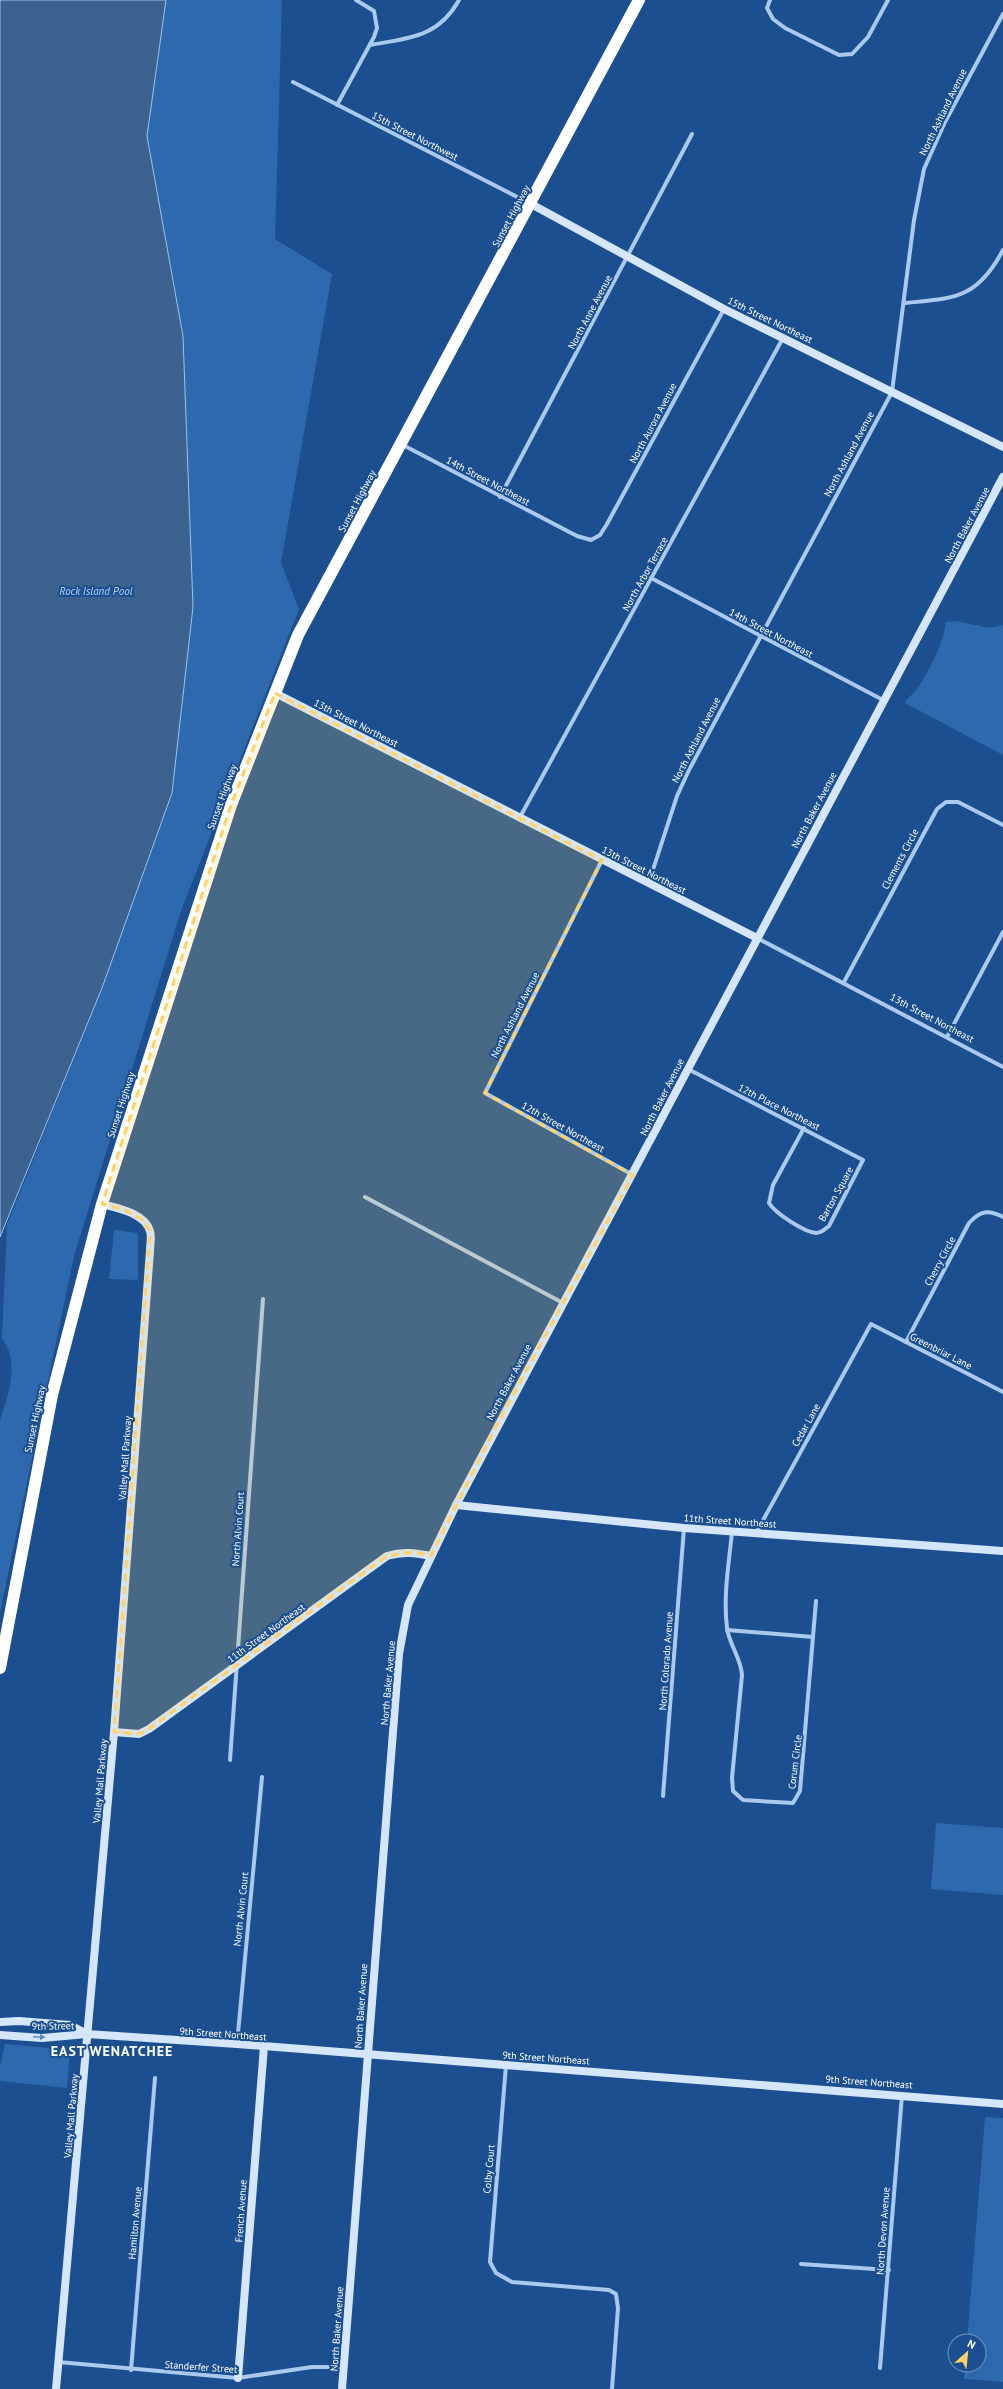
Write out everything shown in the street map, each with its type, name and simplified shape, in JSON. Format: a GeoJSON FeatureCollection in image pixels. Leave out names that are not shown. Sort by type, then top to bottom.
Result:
{"type":"FeatureCollection","features":[{"type":"Feature","properties":{"kind":"highway","name":"Sunset Highway"},"geometry":{"type":"LineString","coordinates":[[0,1668],[52,1395],[102,1204],[231,805],[298,635],[531,204],[639,0]]}},
{"type":"Feature","properties":{"kind":"main road","name":"15th Street Northeast"},"geometry":{"type":"LineString","coordinates":[[531,204],[724,309],[1003,447]]}},
{"type":"Feature","properties":{"kind":"main road","name":"North Baker Avenue"},"geometry":{"type":"LineString","coordinates":[[342,2389],[400,1654],[408,1605],[456,1505],[563,1304],[634,1175],[757,938],[1003,477]]}},
{"type":"Feature","properties":{"kind":"main road","name":"13th Street Northeast"},"geometry":{"type":"LineString","coordinates":[[275,693],[757,938]]}},
{"type":"Feature","properties":{"kind":"main road","name":"Valley Mall Parkway"},"geometry":{"type":"LineString","coordinates":[[56,2389],[114,1732],[150,1231],[141,1219],[130,1213],[102,1204]]}},
{"type":"Feature","properties":{"kind":"main road","name":"11th Street Northeast"},"geometry":{"type":"LineString","coordinates":[[456,1505],[684,1528],[1003,1551]]}},
{"type":"Feature","properties":{"kind":"main road","name":"11th Street Northeast"},"geometry":{"type":"LineString","coordinates":[[114,1732],[139,1734],[150,1729],[387,1556],[398,1552],[414,1552],[431,1556]]}},
{"type":"Feature","properties":{"kind":"main road","name":"9th Street"},"geometry":{"type":"LineString","coordinates":[[0,2022],[19,2021],[70,2025],[87,2034]]}},
{"type":"Feature","properties":{"kind":"main road","name":"9th Street Northeast"},"geometry":{"type":"LineString","coordinates":[[87,2034],[264,2046],[1003,2104]]}},
{"type":"Feature","properties":{"kind":"main road","name":"9th Street"},"geometry":{"type":"LineString","coordinates":[[0,2035],[42,2038],[87,2034]]}},
{"type":"Feature","properties":{"kind":"main road","name":"French Avenue"},"geometry":{"type":"LineString","coordinates":[[238,2378],[264,2046]]}},
{"type":"Feature","properties":{"kind":"street"},"geometry":{"type":"LineString","coordinates":[[337,105],[370,45],[377,28],[377,18],[368,6],[356,0]]}},
{"type":"Feature","properties":{"kind":"street"},"geometry":{"type":"LineString","coordinates":[[370,45],[413,37],[438,26],[451,15],[459,0]]}},
{"type":"Feature","properties":{"kind":"street"},"geometry":{"type":"LineString","coordinates":[[770,0],[767,8],[773,19],[784,28],[839,55],[852,54],[868,37],[888,0]]}},
{"type":"Feature","properties":{"kind":"street","name":"North Ashland Avenue"},"geometry":{"type":"LineString","coordinates":[[648,883],[677,796],[760,636],[892,392],[905,303],[914,220],[924,169],[944,122],[1003,14]]}},
{"type":"Feature","properties":{"kind":"street","name":"15th Street Northwest"},"geometry":{"type":"LineString","coordinates":[[293,82],[531,204]]}},
{"type":"Feature","properties":{"kind":"street","name":"North Anne Avenue"},"geometry":{"type":"LineString","coordinates":[[500,497],[628,258],[692,134]]}},
{"type":"Feature","properties":{"kind":"street"},"geometry":{"type":"LineString","coordinates":[[905,303],[953,298],[972,289],[978,285],[996,264],[1003,250]]}},
{"type":"Feature","properties":{"kind":"street","name":"North Aurora Avenue"},"geometry":{"type":"LineString","coordinates":[[591,540],[600,535],[608,524],[724,309]]}},
{"type":"Feature","properties":{"kind":"street","name":"North Arbor Terrace"},"geometry":{"type":"LineString","coordinates":[[520,817],[783,338]]}},
{"type":"Feature","properties":{"kind":"street","name":"14th Street Northeast"},"geometry":{"type":"LineString","coordinates":[[401,444],[577,536],[591,540]]}},
{"type":"Feature","properties":{"kind":"street","name":"14th Street Northeast"},"geometry":{"type":"LineString","coordinates":[[651,578],[883,700]]}},
{"type":"Feature","properties":{"kind":"street","name":"Clements Circle"},"geometry":{"type":"LineString","coordinates":[[844,982],[937,809],[946,802],[958,802],[1003,825]]}},
{"type":"Feature","properties":{"kind":"street","name":"North Ashland Avenue"},"geometry":{"type":"LineString","coordinates":[[485,1093],[602,860]]}},
{"type":"Feature","properties":{"kind":"street"},"geometry":{"type":"LineString","coordinates":[[947,1037],[1003,932]]}},
{"type":"Feature","properties":{"kind":"street","name":"13th Street Northeast"},"geometry":{"type":"LineString","coordinates":[[757,938],[844,982],[1003,1067]]}},
{"type":"Feature","properties":{"kind":"street","name":"12th Place Northeast"},"geometry":{"type":"LineString","coordinates":[[688,1069],[863,1160]]}},
{"type":"Feature","properties":{"kind":"street","name":"12th Street Northeast"},"geometry":{"type":"LineString","coordinates":[[485,1093],[634,1175]]}},
{"type":"Feature","properties":{"kind":"street","name":"Barton Square"},"geometry":{"type":"LineString","coordinates":[[804,1128],[773,1185],[769,1203],[773,1210],[780,1215],[808,1230],[816,1233],[823,1232],[829,1226],[863,1160]]}},
{"type":"Feature","properties":{"kind":"street"},"geometry":{"type":"LineString","coordinates":[[365,1197],[563,1304]]}},
{"type":"Feature","properties":{"kind":"street","name":"Cherry Circle"},"geometry":{"type":"LineString","coordinates":[[906,1342],[969,1223],[980,1212],[987,1211],[1003,1217]]}},
{"type":"Feature","properties":{"kind":"street","name":"North Alvin Court"},"geometry":{"type":"LineString","coordinates":[[230,1760],[263,1299]]}},
{"type":"Feature","properties":{"kind":"street","name":"Greenbriar Lane"},"geometry":{"type":"LineString","coordinates":[[871,1324],[1003,1392]]}},
{"type":"Feature","properties":{"kind":"street","name":"Cedar Lane"},"geometry":{"type":"LineString","coordinates":[[756,1534],[871,1324]]}},
{"type":"Feature","properties":{"kind":"street","name":"North Colorado Avenue"},"geometry":{"type":"LineString","coordinates":[[663,1796],[684,1528]]}},
{"type":"Feature","properties":{"kind":"street","name":"Corum Circle"},"geometry":{"type":"LineString","coordinates":[[732,1532],[726,1593],[727,1630],[741,1665],[742,1675],[732,1778],[733,1791],[743,1800],[783,1804],[796,1800],[802,1785],[816,1601]]}},
{"type":"Feature","properties":{"kind":"street"},"geometry":{"type":"LineString","coordinates":[[727,1630],[813,1637]]}},
{"type":"Feature","properties":{"kind":"street","name":"North Alvin Court"},"geometry":{"type":"LineString","coordinates":[[237,2044],[262,1776]]}},
{"type":"Feature","properties":{"kind":"street","name":"Colby Court"},"geometry":{"type":"LineString","coordinates":[[506,2065],[489,2251],[490,2262],[496,2274],[504,2279],[522,2284],[601,2289],[609,2290],[616,2294],[618,2308],[612,2389]]}},
{"type":"Feature","properties":{"kind":"street","name":"Hamilton Avenue"},"geometry":{"type":"LineString","coordinates":[[131,2370],[155,2078]]}},
{"type":"Feature","properties":{"kind":"street","name":"North Devon Avenue"},"geometry":{"type":"LineString","coordinates":[[880,2368],[902,2095]]}},
{"type":"Feature","properties":{"kind":"street"},"geometry":{"type":"LineString","coordinates":[[801,2264],[889,2270]]}},
{"type":"Feature","properties":{"kind":"street","name":"Standerfer Street"},"geometry":{"type":"LineString","coordinates":[[58,2362],[131,2370],[238,2378],[312,2367],[344,2367]]}},
{"type":"Feature","properties":{"kind":"highlighted area"},"geometry":{"type":"Polygon","coordinates":[[[275,693],[602,860],[485,1093],[633,1175],[499,1421],[431,1556],[414,1552],[387,1556],[149,1729],[139,1734],[114,1732],[150,1231],[141,1219],[124,1210],[102,1204],[231,805],[275,693]]]}},
{"type":"Feature","properties":{"kind":"shaded area"},"geometry":{"type":"Polygon","coordinates":[[[166,0],[282,0],[275,239],[332,274],[281,563],[299,609],[181,911],[74,1256],[0,1613],[0,1420],[7,1399],[12,1368],[11,1358],[2,1338],[7,1225],[102,988],[172,793],[193,607],[183,336],[147,136],[166,0]]]}},
{"type":"Feature","properties":{"kind":"shaded area"},"geometry":{"type":"Polygon","coordinates":[[[957,621],[989,628],[1003,625],[1003,755],[905,703],[919,686],[932,664],[943,636],[945,622],[957,621]]]}},
{"type":"Feature","properties":{"kind":"shaded area"},"geometry":{"type":"Polygon","coordinates":[[[114,1230],[138,1233],[138,1280],[109,1279],[114,1230]]]}},
{"type":"Feature","properties":{"kind":"shaded area"},"geometry":{"type":"Polygon","coordinates":[[[936,1823],[1003,1828],[1003,1895],[931,1889],[936,1823]]]}},
{"type":"Feature","properties":{"kind":"shaded area"},"geometry":{"type":"Polygon","coordinates":[[[5,2044],[70,2050],[67,2088],[0,2081],[0,2067],[5,2044]]]}},
{"type":"Feature","properties":{"kind":"shaded area"},"geometry":{"type":"Polygon","coordinates":[[[985,2117],[1003,2118],[1003,2382],[964,2379],[964,2373],[987,2373],[987,2333],[968,2333],[985,2117]]]}},
{"type":"Feature","properties":{"kind":"water","name":"Rock Island Pool"},"geometry":{"type":"Polygon","coordinates":[[[0,0],[166,0],[147,136],[183,336],[193,607],[172,793],[102,988],[0,1237],[0,0]]]}},
{"type":"Feature","properties":{"kind":"district","name":"EAST WENATCHEE"},"geometry":{"type":"Point","coordinates":[112,2051]}}]}
